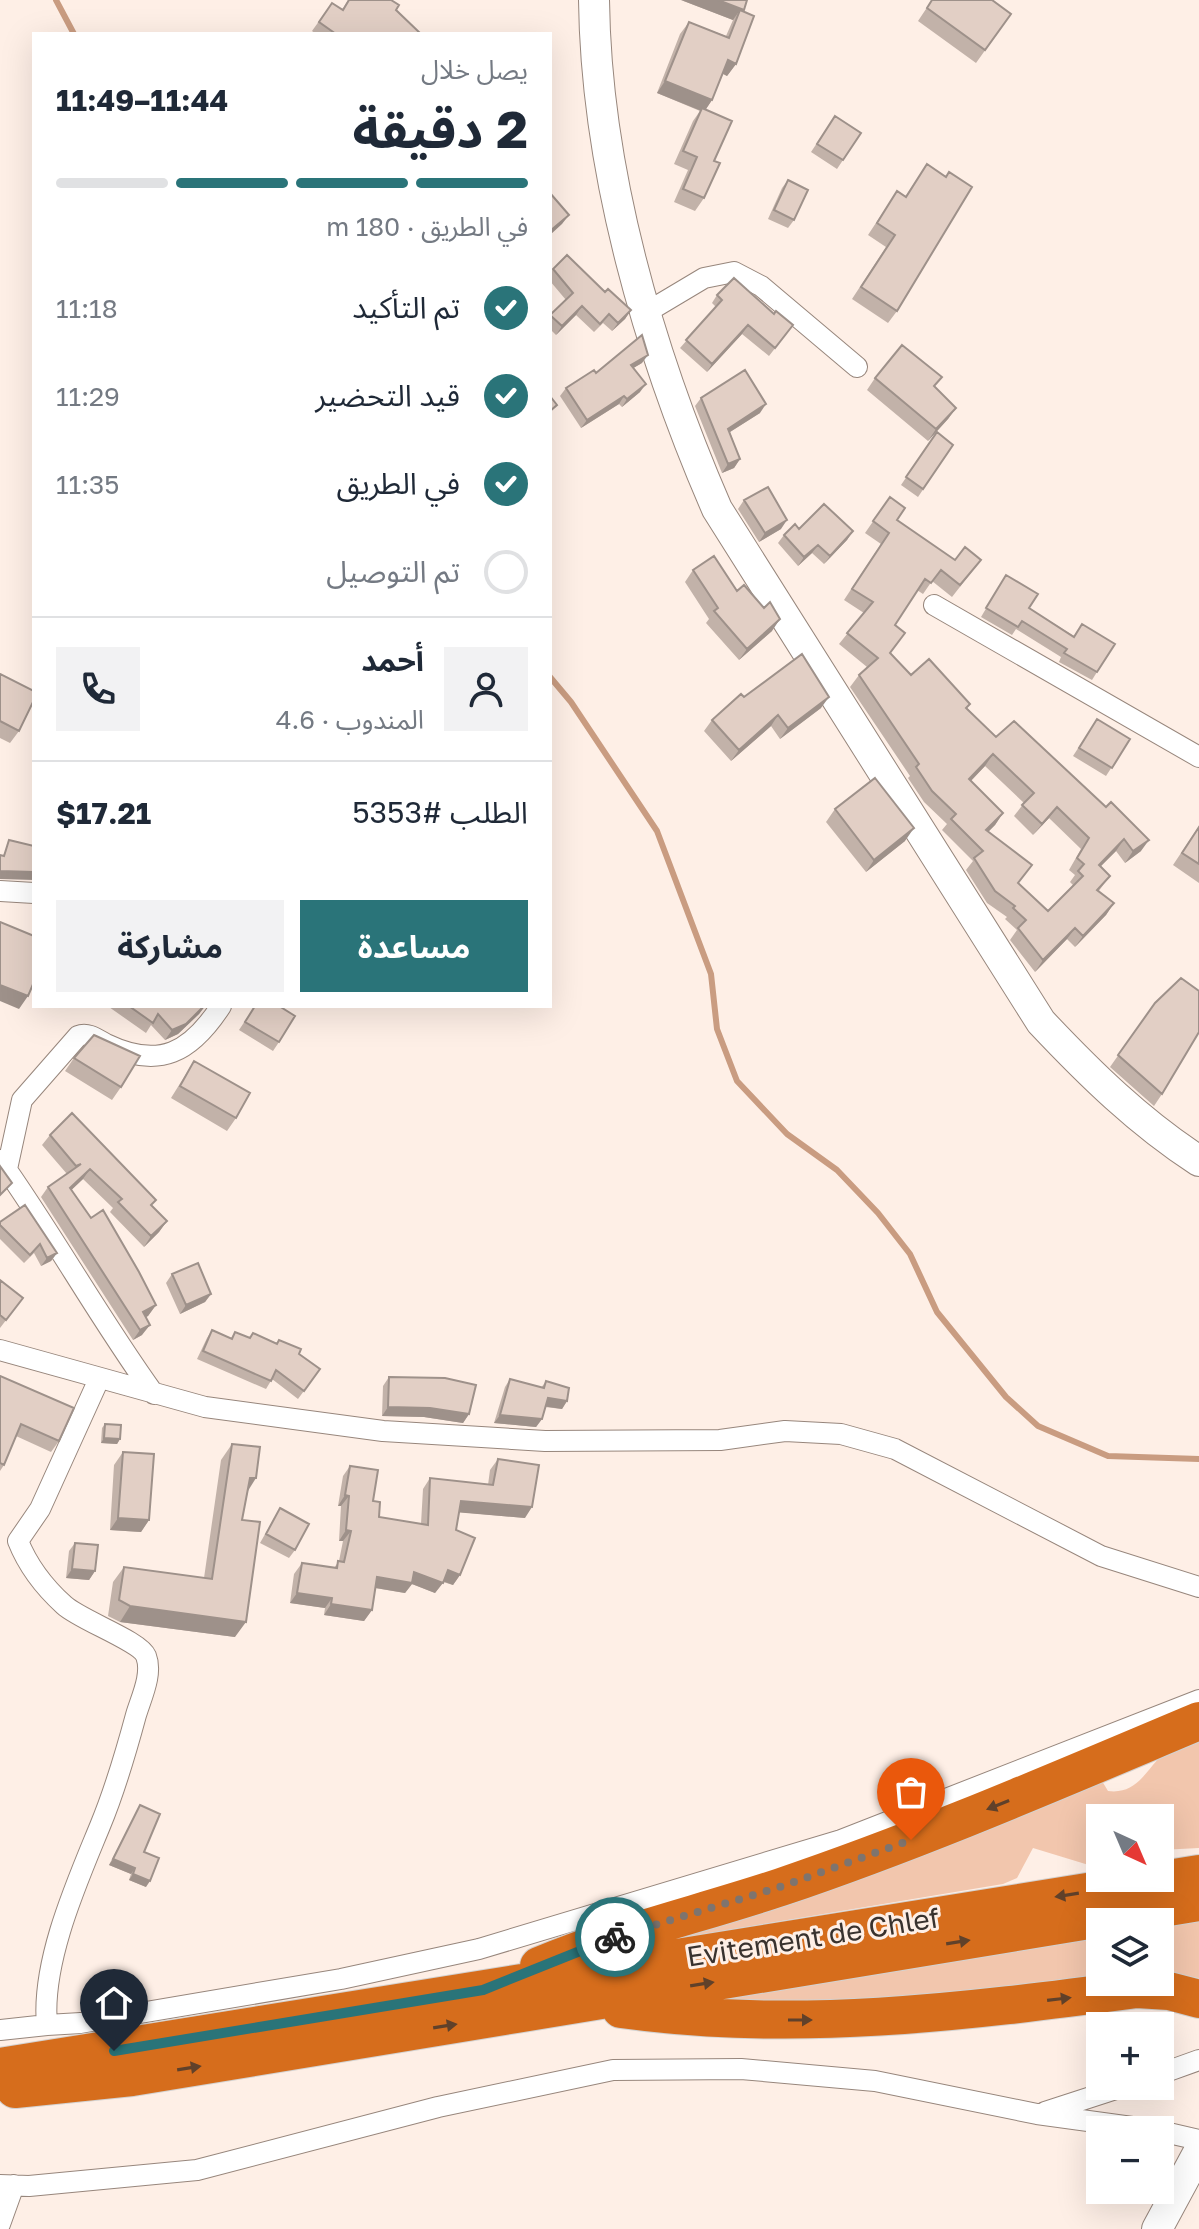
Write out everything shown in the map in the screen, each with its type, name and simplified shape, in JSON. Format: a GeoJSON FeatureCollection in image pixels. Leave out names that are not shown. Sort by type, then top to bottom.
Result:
{"type":"FeatureCollection","features":[{"type":"Feature","properties":{"kind":"highway"},"geometry":{"type":"LineString","coordinates":[[483,1990],[584,1947],[780,1887],[911,1840],[1199,1721]]}},
{"type":"Feature","properties":{"kind":"highway","name":"Evitement de Chlef"},"geometry":{"type":"LineString","coordinates":[[0,2067],[1199,1874]]}},
{"type":"Feature","properties":{"kind":"highway","name":"Evitement de Chlef"},"geometry":{"type":"LineString","coordinates":[[0,2090],[132,2077],[1199,1902]]}},
{"type":"Feature","properties":{"kind":"highway"},"geometry":{"type":"LineString","coordinates":[[583,2004],[678,2017],[810,2021],[866,2020],[1137,1989],[1169,1991],[1199,1999]]}},
{"type":"Feature","properties":{"kind":"main road"},"geometry":{"type":"LineString","coordinates":[[594,0],[595,58],[609,167],[647,312],[689,444],[717,509],[1041,1022],[1094,1079],[1157,1134],[1199,1161]]}},
{"type":"Feature","properties":{"kind":"main road"},"geometry":{"type":"LineString","coordinates":[[1157,2229],[1195,2166]]}},
{"type":"Feature","properties":{"kind":"street"},"geometry":{"type":"LineString","coordinates":[[647,312],[704,278],[734,272],[761,286],[857,367]]}},
{"type":"Feature","properties":{"kind":"street"},"geometry":{"type":"LineString","coordinates":[[934,605],[1199,757]]}},
{"type":"Feature","properties":{"kind":"street"},"geometry":{"type":"LineString","coordinates":[[0,891],[32,893]]}},
{"type":"Feature","properties":{"kind":"street"},"geometry":{"type":"LineString","coordinates":[[154,1394],[110,1333],[4,1164],[22,1100],[78,1036],[87,1034],[136,1055],[162,1056],[191,1044],[219,1008]]}},
{"type":"Feature","properties":{"kind":"street"},"geometry":{"type":"LineString","coordinates":[[0,1350],[205,1407],[383,1431],[530,1440],[720,1440],[785,1431],[841,1434],[895,1449],[1101,1556],[1199,1587]]}},
{"type":"Feature","properties":{"kind":"street"},"geometry":{"type":"LineString","coordinates":[[47,2025],[46,2005],[55,1960],[78,1875],[122,1765],[147,1678],[148,1663],[138,1647],[95,1626],[64,1606],[9,1541],[40,1509],[99,1379]]}},
{"type":"Feature","properties":{"kind":"street"},"geometry":{"type":"LineString","coordinates":[[0,2030],[81,2023],[341,1979],[479,1949],[841,1840],[1199,1700]]}},
{"type":"Feature","properties":{"kind":"street"},"geometry":{"type":"LineString","coordinates":[[1174,2069],[1199,2060]]}},
{"type":"Feature","properties":{"kind":"street"},"geometry":{"type":"LineString","coordinates":[[0,2224],[7,2185],[197,2170],[438,2107],[613,2070],[741,2069],[875,2081],[1037,2114],[1086,2121]]}},
{"type":"Feature","properties":{"kind":"street"},"geometry":{"type":"LineString","coordinates":[[1037,2114],[1086,2098]]}},
{"type":"Feature","properties":{"kind":"street"},"geometry":{"type":"LineString","coordinates":[[1174,2134],[1199,2140]]}},
{"type":"Feature","properties":{"kind":"shaded area"},"geometry":{"type":"Polygon","coordinates":[[[1199,1728],[1199,1848],[1174,1849],[1174,1804],[1086,1804],[1086,1864],[1033,1848],[1017,1878],[1003,1884],[662,1941],[1099,1776],[1108,1791],[1127,1789],[1142,1778],[1167,1750],[1199,1728]]]}},
{"type":"Feature","properties":{"kind":"shaded area"},"geometry":{"type":"Polygon","coordinates":[[[1199,1916],[1199,1978],[1174,1976],[1174,1920],[1199,1916]]]}},
{"type":"Feature","properties":{"kind":"shaded area"},"geometry":{"type":"Polygon","coordinates":[[[1086,1934],[1086,1977],[826,2010],[701,1998],[1086,1934]]]}},
{"type":"Feature","properties":{"kind":"building"},"geometry":{"type":"Polygon","coordinates":[[[349,0],[391,0],[399,5],[396,10],[419,32],[333,32],[319,22],[332,3],[343,10],[349,0]]]}},
{"type":"Feature","properties":{"kind":"building"},"geometry":{"type":"Polygon","coordinates":[[[718,0],[747,0],[744,10],[718,0]]]}},
{"type":"Feature","properties":{"kind":"building"},"geometry":{"type":"Polygon","coordinates":[[[932,0],[992,0],[1011,14],[985,50],[927,8],[932,0]]]}},
{"type":"Feature","properties":{"kind":"building"},"geometry":{"type":"Polygon","coordinates":[[[740,10],[754,16],[736,64],[728,60],[712,100],[665,81],[689,22],[729,38],[740,10]]]}},
{"type":"Feature","properties":{"kind":"building"},"geometry":{"type":"Polygon","coordinates":[[[702,108],[732,121],[714,161],[720,163],[704,198],[683,189],[697,157],[683,151],[702,108]]]}},
{"type":"Feature","properties":{"kind":"building"},"geometry":{"type":"Polygon","coordinates":[[[835,116],[861,133],[843,160],[817,144],[835,116]]]}},
{"type":"Feature","properties":{"kind":"building"},"geometry":{"type":"Polygon","coordinates":[[[927,164],[946,177],[949,172],[972,187],[897,311],[861,287],[895,235],[877,223],[897,191],[906,197],[927,164]]]}},
{"type":"Feature","properties":{"kind":"building"},"geometry":{"type":"Polygon","coordinates":[[[788,180],[808,190],[794,220],[774,210],[788,180]]]}},
{"type":"Feature","properties":{"kind":"building"},"geometry":{"type":"Polygon","coordinates":[[[552,195],[569,215],[552,229],[552,195]]]}},
{"type":"Feature","properties":{"kind":"building"},"geometry":{"type":"Polygon","coordinates":[[[567,255],[605,292],[608,289],[631,310],[618,323],[609,314],[600,324],[582,306],[562,326],[552,313],[573,293],[553,269],[567,255]]]}},
{"type":"Feature","properties":{"kind":"building"},"geometry":{"type":"Polygon","coordinates":[[[734,278],[774,314],[776,311],[793,325],[775,348],[748,325],[712,364],[686,340],[722,300],[717,295],[734,278]]]}},
{"type":"Feature","properties":{"kind":"building"},"geometry":{"type":"Polygon","coordinates":[[[642,335],[648,355],[631,365],[646,384],[627,399],[624,396],[587,420],[566,388],[594,370],[596,373],[642,335]]]}},
{"type":"Feature","properties":{"kind":"building"},"geometry":{"type":"Polygon","coordinates":[[[902,345],[942,377],[934,386],[956,408],[936,429],[875,378],[902,345]]]}},
{"type":"Feature","properties":{"kind":"building"},"geometry":{"type":"Polygon","coordinates":[[[745,370],[766,404],[728,429],[740,459],[728,464],[701,398],[745,370]]]}},
{"type":"Feature","properties":{"kind":"building"},"geometry":{"type":"Polygon","coordinates":[[[937,432],[953,445],[923,489],[906,477],[937,432]]]}},
{"type":"Feature","properties":{"kind":"building"},"geometry":{"type":"Polygon","coordinates":[[[768,487],[787,520],[765,533],[744,500],[768,487]]]}},
{"type":"Feature","properties":{"kind":"building"},"geometry":{"type":"Polygon","coordinates":[[[890,497],[905,508],[897,520],[955,560],[965,547],[981,560],[960,585],[941,570],[931,583],[925,579],[895,625],[905,633],[890,653],[911,675],[929,659],[970,704],[966,708],[996,737],[1014,721],[1106,807],[1111,802],[1149,840],[1133,851],[1124,839],[1099,865],[1110,876],[1097,890],[1114,903],[1083,936],[1075,928],[1043,960],[1018,928],[1026,920],[1013,908],[1015,906],[995,891],[974,858],[983,851],[951,819],[956,814],[932,791],[916,767],[919,764],[859,675],[878,658],[847,633],[873,602],[852,589],[889,533],[873,521],[890,497]],[[993,754],[969,779],[1003,813],[986,830],[1032,865],[1018,883],[1048,911],[1083,876],[1078,871],[1084,864],[1077,858],[1089,838],[1057,807],[1042,824],[1022,805],[1034,793],[993,754]]]}},
{"type":"Feature","properties":{"kind":"building"},"geometry":{"type":"Polygon","coordinates":[[[824,504],[853,531],[830,556],[818,545],[804,557],[784,535],[795,524],[799,529],[824,504]]]}},
{"type":"Feature","properties":{"kind":"building"},"geometry":{"type":"Polygon","coordinates":[[[714,556],[737,591],[744,585],[764,608],[770,602],[780,619],[747,649],[714,611],[718,608],[693,570],[714,556]]]}},
{"type":"Feature","properties":{"kind":"building"},"geometry":{"type":"Polygon","coordinates":[[[1006,575],[1038,594],[1029,608],[1074,637],[1082,624],[1115,644],[1097,672],[1064,653],[1067,649],[1022,621],[1018,627],[986,608],[1006,575]]]}},
{"type":"Feature","properties":{"kind":"building"},"geometry":{"type":"Polygon","coordinates":[[[802,654],[829,697],[788,728],[778,715],[739,750],[712,720],[741,694],[744,697],[802,654]]]}},
{"type":"Feature","properties":{"kind":"building"},"geometry":{"type":"Polygon","coordinates":[[[0,674],[32,690],[32,704],[19,731],[0,721],[0,674]]]}},
{"type":"Feature","properties":{"kind":"building"},"geometry":{"type":"Polygon","coordinates":[[[1097,719],[1130,739],[1112,768],[1079,748],[1097,719]]]}},
{"type":"Feature","properties":{"kind":"building"},"geometry":{"type":"Polygon","coordinates":[[[875,778],[914,828],[874,860],[835,809],[875,778]]]}},
{"type":"Feature","properties":{"kind":"building"},"geometry":{"type":"Polygon","coordinates":[[[1199,827],[1199,864],[1182,853],[1199,827]]]}},
{"type":"Feature","properties":{"kind":"building"},"geometry":{"type":"Polygon","coordinates":[[[9,840],[32,846],[32,872],[0,871],[0,855],[4,856],[9,840]]]}},
{"type":"Feature","properties":{"kind":"building"},"geometry":{"type":"Polygon","coordinates":[[[0,922],[32,935],[32,987],[28,996],[0,985],[0,922]]]}},
{"type":"Feature","properties":{"kind":"building"},"geometry":{"type":"Polygon","coordinates":[[[1181,978],[1199,991],[1199,1032],[1162,1094],[1118,1055],[1155,1003],[1181,978]]]}},
{"type":"Feature","properties":{"kind":"building"},"geometry":{"type":"Polygon","coordinates":[[[132,1008],[202,1008],[186,1024],[172,1030],[158,1014],[153,1023],[132,1008]]]}},
{"type":"Feature","properties":{"kind":"building"},"geometry":{"type":"Polygon","coordinates":[[[254,1008],[282,1008],[295,1016],[279,1042],[245,1022],[254,1008]]]}},
{"type":"Feature","properties":{"kind":"building"},"geometry":{"type":"Polygon","coordinates":[[[94,1035],[140,1056],[121,1087],[74,1058],[94,1035]]]}},
{"type":"Feature","properties":{"kind":"building"},"geometry":{"type":"Polygon","coordinates":[[[194,1061],[250,1093],[236,1118],[180,1086],[194,1061]]]}},
{"type":"Feature","properties":{"kind":"building"},"geometry":{"type":"Polygon","coordinates":[[[72,1113],[156,1200],[151,1205],[167,1221],[151,1236],[118,1202],[122,1199],[90,1169],[70,1188],[91,1218],[103,1210],[156,1305],[143,1312],[150,1325],[140,1330],[48,1187],[81,1164],[76,1166],[50,1135],[72,1113]]]}},
{"type":"Feature","properties":{"kind":"building"},"geometry":{"type":"Polygon","coordinates":[[[0,1166],[12,1183],[0,1195],[0,1166]]]}},
{"type":"Feature","properties":{"kind":"building"},"geometry":{"type":"Polygon","coordinates":[[[25,1205],[57,1253],[47,1258],[40,1244],[30,1255],[0,1225],[25,1205]]]}},
{"type":"Feature","properties":{"kind":"building"},"geometry":{"type":"Polygon","coordinates":[[[198,1263],[211,1294],[186,1305],[172,1274],[198,1263]]]}},
{"type":"Feature","properties":{"kind":"building"},"geometry":{"type":"Polygon","coordinates":[[[0,1280],[23,1298],[6,1320],[0,1315],[0,1280]]]}},
{"type":"Feature","properties":{"kind":"building"},"geometry":{"type":"Polygon","coordinates":[[[212,1330],[232,1339],[235,1332],[250,1338],[253,1333],[277,1344],[279,1340],[301,1349],[299,1354],[320,1369],[304,1391],[276,1370],[271,1381],[203,1351],[212,1330]]]}},
{"type":"Feature","properties":{"kind":"building"},"geometry":{"type":"Polygon","coordinates":[[[0,1376],[74,1408],[59,1441],[21,1424],[4,1465],[0,1463],[0,1376]]]}},
{"type":"Feature","properties":{"kind":"building"},"geometry":{"type":"Polygon","coordinates":[[[389,1377],[445,1378],[476,1385],[469,1414],[430,1408],[388,1407],[389,1377]]]}},
{"type":"Feature","properties":{"kind":"building"},"geometry":{"type":"Polygon","coordinates":[[[510,1379],[544,1388],[546,1381],[569,1388],[567,1401],[548,1398],[542,1419],[500,1415],[510,1379]]]}},
{"type":"Feature","properties":{"kind":"building"},"geometry":{"type":"Polygon","coordinates":[[[105,1424],[121,1425],[120,1439],[104,1438],[105,1424]]]}},
{"type":"Feature","properties":{"kind":"building"},"geometry":{"type":"Polygon","coordinates":[[[232,1444],[260,1447],[256,1478],[250,1478],[242,1520],[260,1522],[246,1622],[130,1606],[119,1600],[124,1567],[212,1579],[232,1444]]]}},
{"type":"Feature","properties":{"kind":"building"},"geometry":{"type":"Polygon","coordinates":[[[123,1452],[154,1454],[149,1520],[118,1518],[123,1452]]]}},
{"type":"Feature","properties":{"kind":"building"},"geometry":{"type":"Polygon","coordinates":[[[498,1459],[539,1465],[532,1507],[461,1501],[456,1530],[475,1538],[460,1575],[448,1570],[443,1583],[414,1572],[412,1583],[377,1577],[372,1610],[331,1604],[332,1598],[297,1593],[302,1563],[337,1568],[338,1561],[344,1562],[351,1531],[346,1530],[349,1496],[345,1495],[350,1466],[378,1470],[373,1501],[380,1502],[379,1517],[428,1525],[430,1478],[493,1485],[498,1459]]]}},
{"type":"Feature","properties":{"kind":"building"},"geometry":{"type":"Polygon","coordinates":[[[280,1508],[309,1524],[295,1550],[266,1534],[280,1508]]]}},
{"type":"Feature","properties":{"kind":"building"},"geometry":{"type":"Polygon","coordinates":[[[75,1543],[98,1545],[95,1571],[72,1569],[75,1543]]]}},
{"type":"Feature","properties":{"kind":"building"},"geometry":{"type":"Polygon","coordinates":[[[140,1805],[160,1814],[144,1852],[159,1858],[150,1881],[133,1874],[135,1868],[113,1859],[140,1805]]]}},
{"type":"Feature","properties":{"kind":"waterway"},"geometry":{"type":"LineString","coordinates":[[56,0],[73,32]]}},
{"type":"Feature","properties":{"kind":"waterway"},"geometry":{"type":"LineString","coordinates":[[552,679],[571,702],[657,831],[711,974],[717,1029],[737,1081],[787,1134],[837,1170],[878,1213],[910,1254],[937,1312],[1006,1397],[1038,1426],[1108,1456],[1199,1459]]}},
{"type":"Feature","properties":{"kind":"way so far"},"geometry":{"type":"LineString","coordinates":[[615,1937],[780,1887],[911,1840]]}},
{"type":"Feature","properties":{"kind":"route"},"geometry":{"type":"LineString","coordinates":[[114,2051],[483,1990],[615,1937]]}}]}
